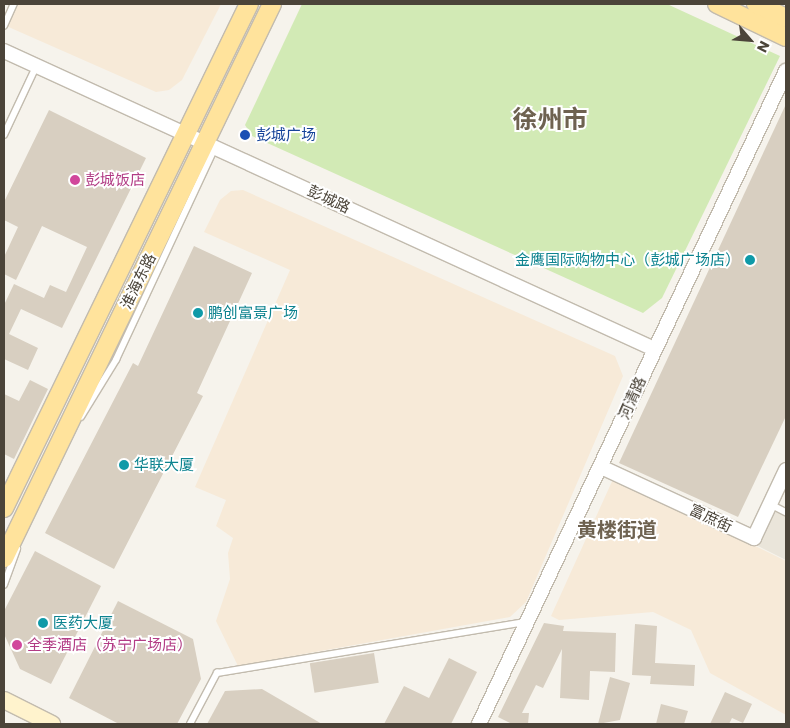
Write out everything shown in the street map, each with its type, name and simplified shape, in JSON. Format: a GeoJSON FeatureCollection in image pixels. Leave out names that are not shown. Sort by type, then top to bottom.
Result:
{"type":"FeatureCollection","features":[{"type":"Feature","properties":{"kind":"main road","name":"淮海东路"},"geometry":{"type":"LineString","coordinates":[[4,505],[249,4]]}},
{"type":"Feature","properties":{"kind":"main road","name":"淮海东路"},"geometry":{"type":"LineString","coordinates":[[4,558],[210,144],[272,4]]}},
{"type":"Feature","properties":{"kind":"main road"},"geometry":{"type":"LineString","coordinates":[[718,4],[786,37]]}},
{"type":"Feature","properties":{"kind":"main road"},"geometry":{"type":"LineString","coordinates":[[756,4],[786,18]]}},
{"type":"Feature","properties":{"kind":"main road"},"geometry":{"type":"LineString","coordinates":[[4,700],[52,724]]}},
{"type":"Feature","properties":{"kind":"street","name":"彭城路"},"geometry":{"type":"LineString","coordinates":[[4,51],[654,349]]}},
{"type":"Feature","properties":{"kind":"street","name":"河清路"},"geometry":{"type":"LineString","coordinates":[[479,724],[531,621],[654,349],[786,72]]}},
{"type":"Feature","properties":{"kind":"street","name":"富庶街"},"geometry":{"type":"LineString","coordinates":[[601,467],[754,538],[786,470]]}},
{"type":"Feature","properties":{"kind":"lane"},"geometry":{"type":"LineString","coordinates":[[4,26],[14,4]]}},
{"type":"Feature","properties":{"kind":"lane"},"geometry":{"type":"LineString","coordinates":[[4,135],[37,66]]}},
{"type":"Feature","properties":{"kind":"lane"},"geometry":{"type":"LineString","coordinates":[[4,585],[24,531],[73,429],[116,360],[210,144]]}},
{"type":"Feature","properties":{"kind":"lane"},"geometry":{"type":"LineString","coordinates":[[772,505],[786,512]]}},
{"type":"Feature","properties":{"kind":"lane"},"geometry":{"type":"LineString","coordinates":[[190,724],[217,673],[531,621]]}},
{"type":"Feature","properties":{"kind":"shaded area"},"geometry":{"type":"Polygon","coordinates":[[[14,4],[221,4],[182,80],[169,90],[156,92],[4,25],[14,4]]]}},
{"type":"Feature","properties":{"kind":"shaded area"},"geometry":{"type":"Polygon","coordinates":[[[243,190],[615,356],[623,376],[526,602],[510,617],[238,666],[216,621],[230,579],[228,553],[233,538],[216,526],[226,500],[195,487],[290,270],[204,232],[220,200],[231,191],[243,190]]]}},
{"type":"Feature","properties":{"kind":"shaded area"},"geometry":{"type":"Polygon","coordinates":[[[614,477],[786,561],[786,715],[710,673],[691,630],[653,612],[559,620],[551,616],[614,477]]]}},
{"type":"Feature","properties":{"kind":"shaded area"},"geometry":{"type":"Polygon","coordinates":[[[772,505],[786,512],[786,560],[754,544],[772,505]]]}},
{"type":"Feature","properties":{"kind":"green space","name":"彭城广场"},"geometry":{"type":"Polygon","coordinates":[[[302,4],[667,4],[780,56],[662,298],[643,313],[252,136],[245,125],[302,4]]]}},
{"type":"Feature","properties":{"kind":"building","name":"金鹰国际购物中心（彭城广场店）"},"geometry":{"type":"Polygon","coordinates":[[[786,104],[786,416],[738,517],[619,463],[786,104]]]}},
{"type":"Feature","properties":{"kind":"building","name":"彭城饭店"},"geometry":{"type":"Polygon","coordinates":[[[49,110],[146,158],[62,328],[21,309],[9,334],[38,348],[28,370],[4,359],[4,305],[14,284],[44,298],[50,285],[66,292],[87,247],[42,226],[16,280],[4,274],[4,257],[18,227],[4,220],[4,202],[49,110]]]}},
{"type":"Feature","properties":{"kind":"building","name":"华联大厦"},"geometry":{"type":"Polygon","coordinates":[[[194,246],[252,273],[197,393],[203,396],[114,569],[45,533],[133,363],[138,366],[194,246]]]}},
{"type":"Feature","properties":{"kind":"building"},"geometry":{"type":"Polygon","coordinates":[[[30,380],[48,389],[14,459],[4,454],[4,394],[19,401],[30,380]]]}},
{"type":"Feature","properties":{"kind":"building","name":"医药大厦"},"geometry":{"type":"Polygon","coordinates":[[[35,551],[101,586],[51,684],[20,669],[4,634],[4,611],[35,551]]]}},
{"type":"Feature","properties":{"kind":"building"},"geometry":{"type":"Polygon","coordinates":[[[118,601],[193,639],[201,679],[177,724],[119,724],[69,698],[118,601]]]}},
{"type":"Feature","properties":{"kind":"building"},"geometry":{"type":"Polygon","coordinates":[[[544,623],[564,626],[563,631],[616,633],[615,672],[590,671],[589,700],[560,698],[562,649],[543,688],[536,685],[522,713],[529,713],[528,724],[512,724],[498,717],[544,623]]]}},
{"type":"Feature","properties":{"kind":"building"},"geometry":{"type":"Polygon","coordinates":[[[635,624],[657,626],[655,663],[695,665],[694,686],[650,684],[651,676],[632,675],[635,624]]]}},
{"type":"Feature","properties":{"kind":"building"},"geometry":{"type":"Polygon","coordinates":[[[374,653],[379,683],[314,693],[310,663],[374,653]]]}},
{"type":"Feature","properties":{"kind":"building"},"geometry":{"type":"Polygon","coordinates":[[[449,658],[477,672],[451,724],[384,724],[404,686],[429,698],[449,658]]]}},
{"type":"Feature","properties":{"kind":"building"},"geometry":{"type":"Polygon","coordinates":[[[610,677],[630,683],[620,720],[598,724],[610,677]]]}},
{"type":"Feature","properties":{"kind":"building"},"geometry":{"type":"Polygon","coordinates":[[[262,689],[322,724],[207,724],[225,691],[262,689]]]}},
{"type":"Feature","properties":{"kind":"building"},"geometry":{"type":"Polygon","coordinates":[[[725,692],[752,704],[743,723],[732,718],[729,724],[710,724],[725,692]]]}},
{"type":"Feature","properties":{"kind":"building"},"geometry":{"type":"Polygon","coordinates":[[[661,704],[688,711],[684,724],[656,724],[661,704]]]}},
{"type":"Feature","properties":{"kind":"place","name":"彭城广场"},"geometry":{"type":"Point","coordinates":[245,135]}},
{"type":"Feature","properties":{"kind":"place","name":"彭城饭店"},"geometry":{"type":"Point","coordinates":[75,180]}},
{"type":"Feature","properties":{"kind":"place","name":"金鹰国际购物中心（彭城广场店）"},"geometry":{"type":"Point","coordinates":[750,260]}},
{"type":"Feature","properties":{"kind":"place","name":"鹏创富景广场"},"geometry":{"type":"Point","coordinates":[198,313]}},
{"type":"Feature","properties":{"kind":"place","name":"华联大厦"},"geometry":{"type":"Point","coordinates":[124,465]}},
{"type":"Feature","properties":{"kind":"place","name":"医药大厦"},"geometry":{"type":"Point","coordinates":[43,623]}},
{"type":"Feature","properties":{"kind":"place","name":"全季酒店（苏宁广场店）"},"geometry":{"type":"Point","coordinates":[17,645]}},
{"type":"Feature","properties":{"kind":"district","name":"徐州市"},"geometry":{"type":"Point","coordinates":[550,120]}},
{"type":"Feature","properties":{"kind":"district","name":"黄楼街道"},"geometry":{"type":"Point","coordinates":[617,530]}}]}
